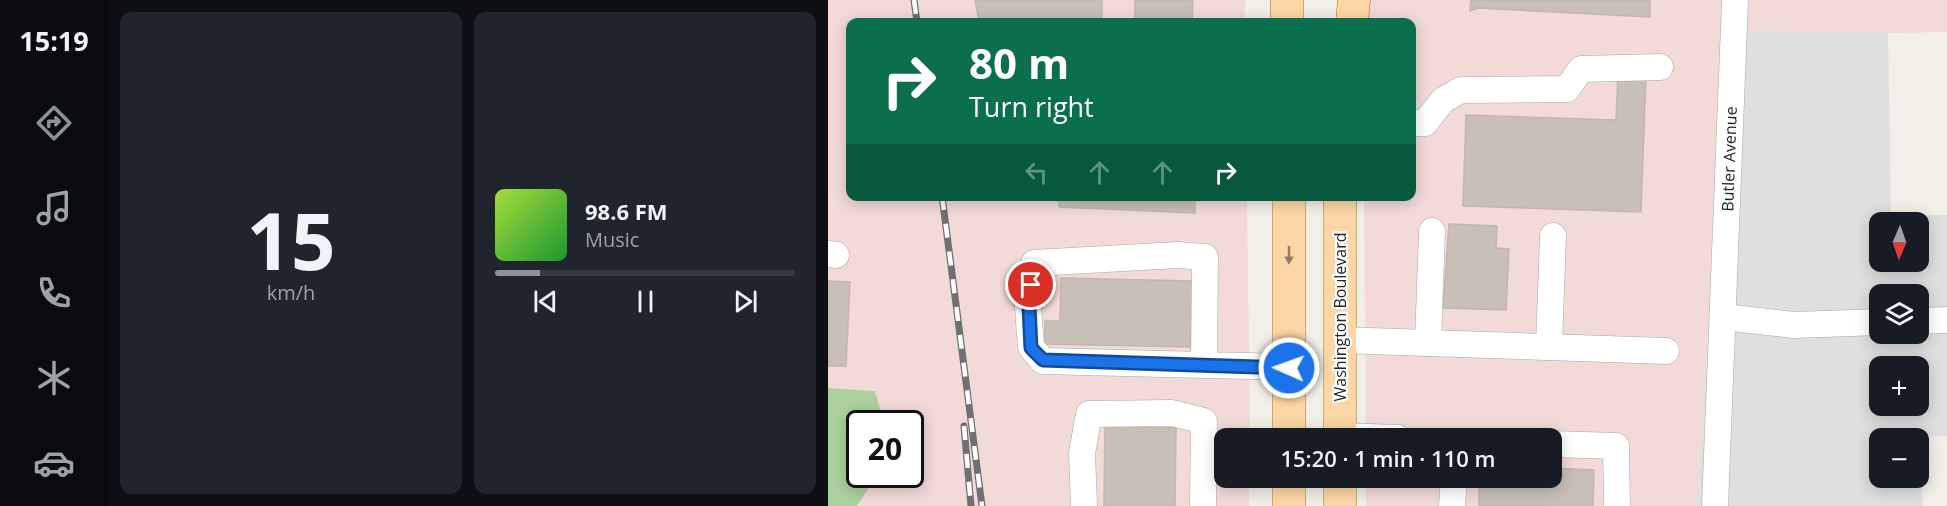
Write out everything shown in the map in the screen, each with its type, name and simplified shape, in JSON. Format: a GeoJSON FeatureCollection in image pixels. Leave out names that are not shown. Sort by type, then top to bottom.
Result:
{"type":"FeatureCollection","features":[{"type":"Feature","properties":{"kind":"main road"},"geometry":{"type":"LineString","coordinates":[[1287,0],[1287,18]]}},
{"type":"Feature","properties":{"kind":"main road"},"geometry":{"type":"LineString","coordinates":[[1352,18],[1354,0]]}},
{"type":"Feature","properties":{"kind":"main road"},"geometry":{"type":"LineString","coordinates":[[1289,201],[1289,428]]}},
{"type":"Feature","properties":{"kind":"main road","name":"Washington Boulevard"},"geometry":{"type":"LineString","coordinates":[[1340,201],[1340,428]]}},
{"type":"Feature","properties":{"kind":"main road"},"geometry":{"type":"LineString","coordinates":[[1289,488],[1289,506]]}},
{"type":"Feature","properties":{"kind":"main road"},"geometry":{"type":"LineString","coordinates":[[1340,488],[1340,506]]}},
{"type":"Feature","properties":{"kind":"street","name":"Butler Avenue"},"geometry":{"type":"LineString","coordinates":[[1715,506],[1735,0]]}},
{"type":"Feature","properties":{"kind":"street"},"geometry":{"type":"LineString","coordinates":[[1416,123],[1425,123],[1443,100],[1461,90],[1567,89],[1581,69],[1660,67]]}},
{"type":"Feature","properties":{"kind":"street"},"geometry":{"type":"LineString","coordinates":[[1428,343],[1432,231]]}},
{"type":"Feature","properties":{"kind":"street"},"geometry":{"type":"LineString","coordinates":[[1549,347],[1553,237]]}},
{"type":"Feature","properties":{"kind":"street"},"geometry":{"type":"LineString","coordinates":[[1204,365],[1205,257],[1178,255],[1034,263],[1029,307],[1031,348],[1043,360],[1289,368]]}},
{"type":"Feature","properties":{"kind":"street"},"geometry":{"type":"LineString","coordinates":[[1724,317],[1794,325],[1869,322]]}},
{"type":"Feature","properties":{"kind":"street"},"geometry":{"type":"LineString","coordinates":[[1929,321],[1947,320]]}},
{"type":"Feature","properties":{"kind":"street"},"geometry":{"type":"LineString","coordinates":[[1340,340],[1666,351]]}},
{"type":"Feature","properties":{"kind":"street"},"geometry":{"type":"LineString","coordinates":[[1084,506],[1082,453],[1089,414],[1172,413],[1204,421],[1203,506]]}},
{"type":"Feature","properties":{"kind":"street"},"geometry":{"type":"LineString","coordinates":[[1562,444],[1616,446],[1617,506]]}},
{"type":"Feature","properties":{"kind":"street"},"geometry":{"type":"LineString","coordinates":[[1452,506],[1453,488]]}},
{"type":"Feature","properties":{"kind":"shaded area"},"geometry":{"type":"Polygon","coordinates":[[[828,0],[1245,0],[1245,18],[846,18],[846,201],[1247,201],[1250,428],[1214,428],[1214,488],[1249,488],[1249,506],[857,506],[869,488],[924,488],[924,410],[880,410],[875,391],[828,388],[828,0]]]}},
{"type":"Feature","properties":{"kind":"shaded area"},"geometry":{"type":"Polygon","coordinates":[[[1364,0],[1725,0],[1717,180],[1697,506],[1366,506],[1366,488],[1562,488],[1562,428],[1366,428],[1364,201],[1416,201],[1416,18],[1363,18],[1364,0]]]}},
{"type":"Feature","properties":{"kind":"shaded area"},"geometry":{"type":"Polygon","coordinates":[[[1745,0],[1947,0],[1947,32],[1744,30],[1745,0]]]}},
{"type":"Feature","properties":{"kind":"shaded area"},"geometry":{"type":"Polygon","coordinates":[[[1744,30],[1888,33],[1891,212],[1869,212],[1869,272],[1929,272],[1929,215],[1947,215],[1947,309],[1929,309],[1929,284],[1869,284],[1869,311],[1795,314],[1734,307],[1744,30]]]}},
{"type":"Feature","properties":{"kind":"shaded area"},"geometry":{"type":"Polygon","coordinates":[[[1717,180],[1705,506],[1697,506],[1717,180]]]}},
{"type":"Feature","properties":{"kind":"shaded area"},"geometry":{"type":"Polygon","coordinates":[[[1733,330],[1794,336],[1869,334],[1869,344],[1929,344],[1929,332],[1947,331],[1947,436],[1929,437],[1929,428],[1869,428],[1869,488],[1921,488],[1923,506],[1725,506],[1733,330]]]}},
{"type":"Feature","properties":{"kind":"green space"},"geometry":{"type":"Polygon","coordinates":[[[828,388],[875,391],[880,410],[846,410],[846,488],[869,488],[857,506],[828,506],[828,388]]]}},
{"type":"Feature","properties":{"kind":"building"},"geometry":{"type":"Polygon","coordinates":[[[975,0],[1102,0],[1102,18],[978,18],[975,0]]]}},
{"type":"Feature","properties":{"kind":"building"},"geometry":{"type":"Polygon","coordinates":[[[1135,0],[1193,0],[1192,18],[1135,18],[1135,0]]]}},
{"type":"Feature","properties":{"kind":"building"},"geometry":{"type":"Polygon","coordinates":[[[1471,0],[1650,0],[1650,17],[1478,8],[1470,11],[1471,0]]]}},
{"type":"Feature","properties":{"kind":"building"},"geometry":{"type":"Polygon","coordinates":[[[1618,74],[1646,75],[1641,212],[1463,206],[1466,115],[1616,120],[1618,74]]]}},
{"type":"Feature","properties":{"kind":"building"},"geometry":{"type":"Polygon","coordinates":[[[1059,201],[1195,201],[1195,213],[1059,207],[1059,201]]]}},
{"type":"Feature","properties":{"kind":"building"},"geometry":{"type":"Polygon","coordinates":[[[1449,224],[1497,226],[1496,248],[1509,249],[1506,310],[1443,308],[1449,224]]]}},
{"type":"Feature","properties":{"kind":"building"},"geometry":{"type":"Polygon","coordinates":[[[1061,278],[1192,281],[1191,347],[1045,344],[1045,321],[1060,321],[1061,278]]]}},
{"type":"Feature","properties":{"kind":"building"},"geometry":{"type":"Polygon","coordinates":[[[828,281],[850,282],[846,366],[828,366],[828,281]]]}},
{"type":"Feature","properties":{"kind":"building"},"geometry":{"type":"Polygon","coordinates":[[[1105,426],[1176,428],[1175,506],[1104,506],[1105,426]]]}},
{"type":"Feature","properties":{"kind":"building"},"geometry":{"type":"Polygon","coordinates":[[[1562,469],[1594,470],[1593,506],[1479,506],[1479,488],[1562,488],[1562,469]]]}},
{"type":"Feature","properties":{"kind":"railway"},"geometry":{"type":"LineString","coordinates":[[914,0],[916,18]]}},
{"type":"Feature","properties":{"kind":"railway"},"geometry":{"type":"LineString","coordinates":[[943,201],[982,506]]}},
{"type":"Feature","properties":{"kind":"railway"},"geometry":{"type":"LineString","coordinates":[[964,426],[971,506]]}},
{"type":"Feature","properties":{"kind":"route"},"geometry":{"type":"LineString","coordinates":[[1031,285],[1029,307],[1031,348],[1043,360],[1289,368]]}}]}
